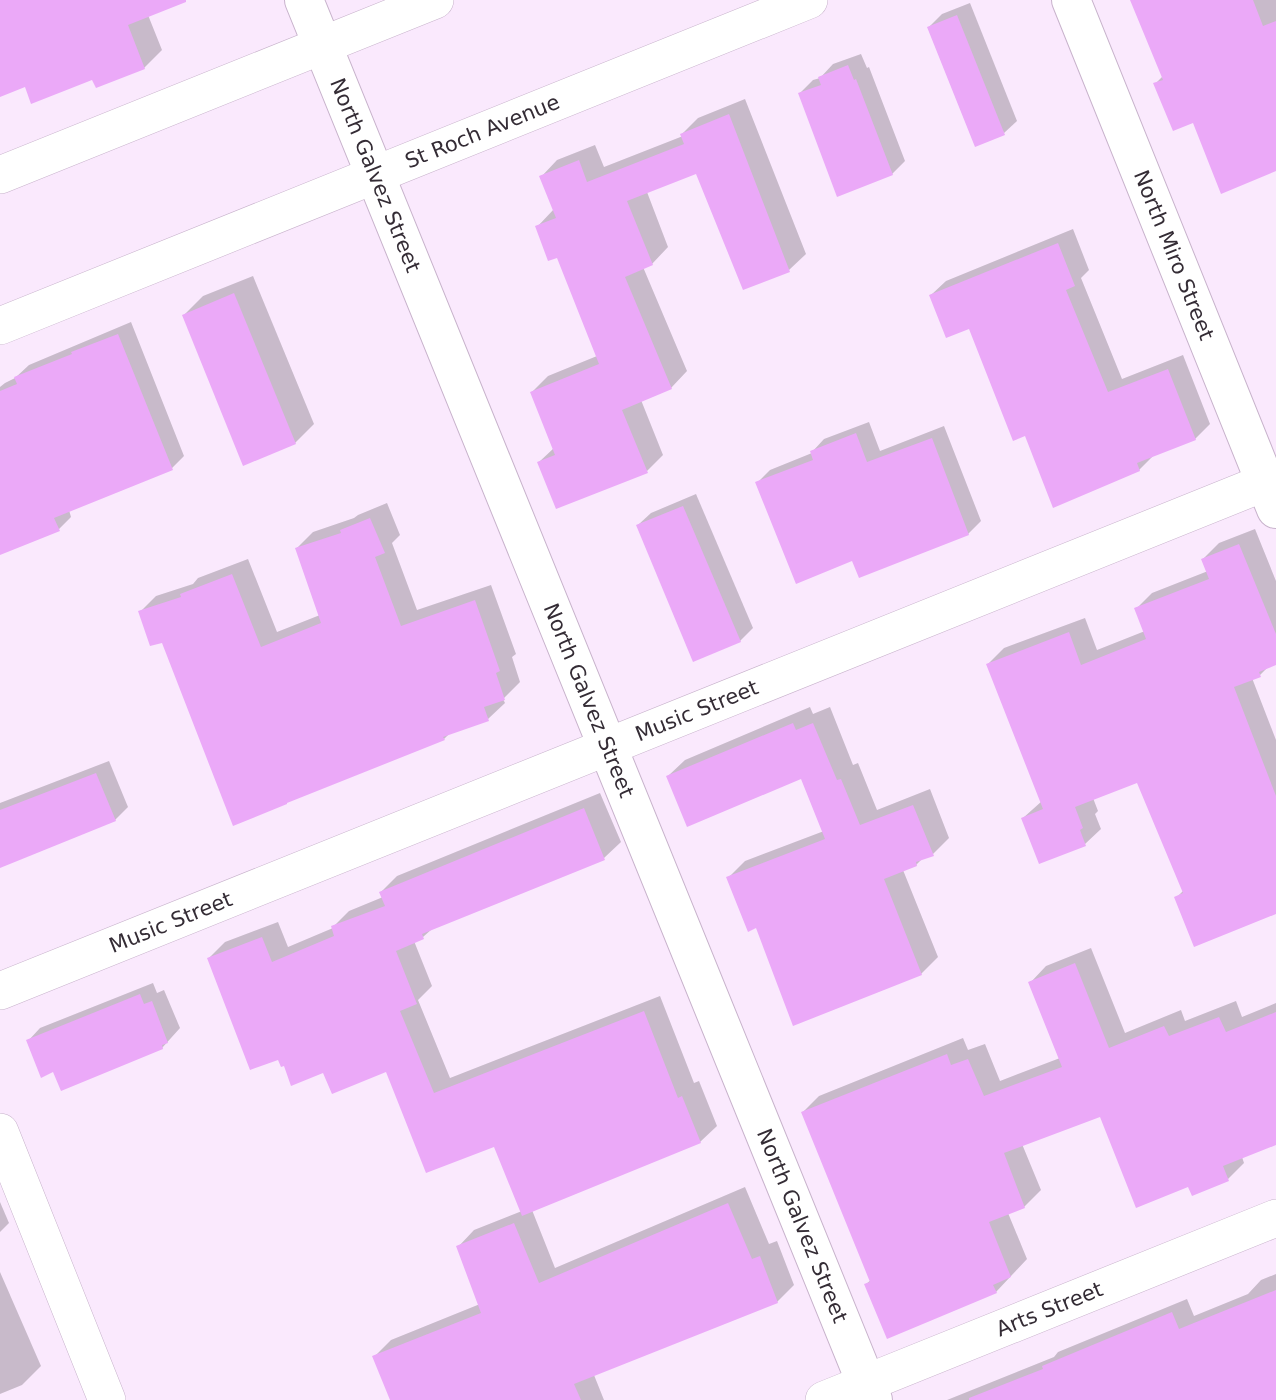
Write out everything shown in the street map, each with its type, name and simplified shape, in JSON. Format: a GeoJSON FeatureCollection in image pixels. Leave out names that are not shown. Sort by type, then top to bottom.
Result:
{"type":"FeatureCollection","features":[{"type":"Feature","properties":{"kind":"street","name":"North Galvez Street"},"geometry":{"type":"LineString","coordinates":[[304,0],[869,1392]]}},
{"type":"Feature","properties":{"kind":"street"},"geometry":{"type":"LineString","coordinates":[[0,175],[435,0]]}},
{"type":"Feature","properties":{"kind":"street","name":"St Roch Avenue"},"geometry":{"type":"LineString","coordinates":[[0,326],[809,0]]}},
{"type":"Feature","properties":{"kind":"street","name":"North Miro Street"},"geometry":{"type":"LineString","coordinates":[[1071,0],[1272,490]]}},
{"type":"Feature","properties":{"kind":"street","name":"Music Street"},"geometry":{"type":"LineString","coordinates":[[0,991],[608,747],[1272,490]]}},
{"type":"Feature","properties":{"kind":"street"},"geometry":{"type":"LineString","coordinates":[[0,1132],[107,1400]]}},
{"type":"Feature","properties":{"kind":"street","name":"Arts Street"},"geometry":{"type":"LineString","coordinates":[[824,1400],[869,1392],[1276,1218]]}},
{"type":"Feature","properties":{"kind":"building"},"geometry":{"type":"Polygon","coordinates":[[[0,0],[186,2],[128,25],[145,69],[96,88],[92,80],[31,104],[25,87],[0,97],[0,0]]]}},
{"type":"Feature","properties":{"kind":"building"},"geometry":{"type":"Polygon","coordinates":[[[1130,0],[1253,0],[1263,26],[1276,21],[1276,171],[1221,194],[1193,123],[1173,131],[1153,83],[1163,80],[1130,0]]]}},
{"type":"Feature","properties":{"kind":"building"},"geometry":{"type":"Polygon","coordinates":[[[957,15],[1005,135],[975,147],[927,27],[957,15]]]}},
{"type":"Feature","properties":{"kind":"building"},"geometry":{"type":"Polygon","coordinates":[[[848,65],[854,80],[856,79],[893,175],[837,197],[798,93],[821,85],[818,77],[848,65]]]}},
{"type":"Feature","properties":{"kind":"building"},"geometry":{"type":"Polygon","coordinates":[[[729,114],[790,272],[743,290],[696,174],[627,201],[653,265],[625,277],[672,389],[622,410],[648,473],[556,509],[537,462],[555,455],[530,392],[599,364],[557,258],[548,261],[535,226],[556,218],[539,176],[579,160],[587,182],[684,144],[680,134],[729,114]]]}},
{"type":"Feature","properties":{"kind":"building"},"geometry":{"type":"Polygon","coordinates":[[[1058,243],[1075,286],[1066,290],[1108,392],[1168,369],[1196,440],[1137,463],[1140,471],[1053,508],[1025,436],[1013,441],[969,329],[946,338],[929,295],[1058,243]]]}},
{"type":"Feature","properties":{"kind":"building"},"geometry":{"type":"Polygon","coordinates":[[[234,293],[296,444],[243,466],[182,315],[234,293]]]}},
{"type":"Feature","properties":{"kind":"building"},"geometry":{"type":"Polygon","coordinates":[[[118,334],[173,470],[54,518],[60,531],[0,555],[0,391],[17,384],[14,377],[118,334]]]}},
{"type":"Feature","properties":{"kind":"building"},"geometry":{"type":"Polygon","coordinates":[[[856,433],[867,462],[932,438],[969,535],[859,578],[852,561],[796,584],[755,482],[813,460],[810,451],[856,433]]]}},
{"type":"Feature","properties":{"kind":"building"},"geometry":{"type":"Polygon","coordinates":[[[683,506],[741,642],[693,662],[636,525],[683,506]]]}},
{"type":"Feature","properties":{"kind":"building"},"geometry":{"type":"Polygon","coordinates":[[[370,518],[385,553],[375,557],[401,626],[475,600],[500,671],[496,673],[505,700],[484,707],[489,721],[443,737],[445,740],[233,826],[162,643],[150,646],[138,611],[181,597],[180,594],[232,574],[261,647],[321,623],[295,548],[341,533],[340,530],[370,518]]]}},
{"type":"Feature","properties":{"kind":"building"},"geometry":{"type":"Polygon","coordinates":[[[1239,544],[1276,634],[1276,665],[1259,672],[1261,677],[1234,687],[1276,796],[1276,914],[1194,947],[1174,897],[1183,893],[1137,783],[1075,807],[1086,846],[1039,864],[1021,818],[1043,809],[986,664],[1069,632],[1081,665],[1146,639],[1134,608],[1209,579],[1201,559],[1239,544]]]}},
{"type":"Feature","properties":{"kind":"building"},"geometry":{"type":"Polygon","coordinates":[[[793,723],[796,730],[813,723],[860,825],[913,805],[934,856],[884,879],[922,975],[793,1026],[756,928],[748,932],[726,877],[825,839],[801,779],[687,827],[666,776],[793,723]]]}},
{"type":"Feature","properties":{"kind":"building"},"geometry":{"type":"Polygon","coordinates":[[[96,773],[116,821],[0,868],[0,810],[96,773]]]}},
{"type":"Feature","properties":{"kind":"building"},"geometry":{"type":"Polygon","coordinates":[[[584,808],[605,860],[422,934],[424,939],[396,951],[417,1004],[400,1011],[434,1093],[644,1011],[678,1098],[682,1096],[701,1143],[522,1216],[494,1147],[426,1173],[386,1072],[332,1094],[323,1073],[291,1086],[284,1066],[281,1067],[278,1060],[250,1070],[207,958],[262,937],[272,962],[334,936],[331,926],[385,906],[379,892],[584,808]]]}},
{"type":"Feature","properties":{"kind":"building"},"geometry":{"type":"Polygon","coordinates":[[[1075,963],[1109,1048],[1164,1026],[1169,1036],[1219,1017],[1226,1032],[1276,1012],[1276,1145],[1223,1166],[1229,1181],[1192,1196],[1188,1187],[1136,1208],[1100,1117],[1004,1153],[1025,1208],[989,1222],[1011,1277],[993,1285],[997,1293],[887,1339],[864,1284],[870,1282],[801,1112],[947,1054],[951,1065],[968,1059],[984,1096],[1062,1067],[1028,982],[1075,963]]]}},
{"type":"Feature","properties":{"kind":"building"},"geometry":{"type":"Polygon","coordinates":[[[140,994],[144,1004],[152,1001],[168,1043],[162,1045],[163,1049],[61,1091],[53,1072],[41,1078],[26,1040],[140,994]]]}},
{"type":"Feature","properties":{"kind":"building"},"geometry":{"type":"Polygon","coordinates":[[[728,1203],[752,1259],[760,1256],[778,1303],[574,1384],[581,1400],[390,1400],[372,1356],[481,1313],[456,1246],[514,1223],[539,1283],[728,1203]]]}},
{"type":"Feature","properties":{"kind":"building"},"geometry":{"type":"Polygon","coordinates":[[[1276,1290],[1276,1400],[969,1400],[1043,1369],[1042,1366],[1172,1312],[1179,1329],[1276,1290]]]}}]}
